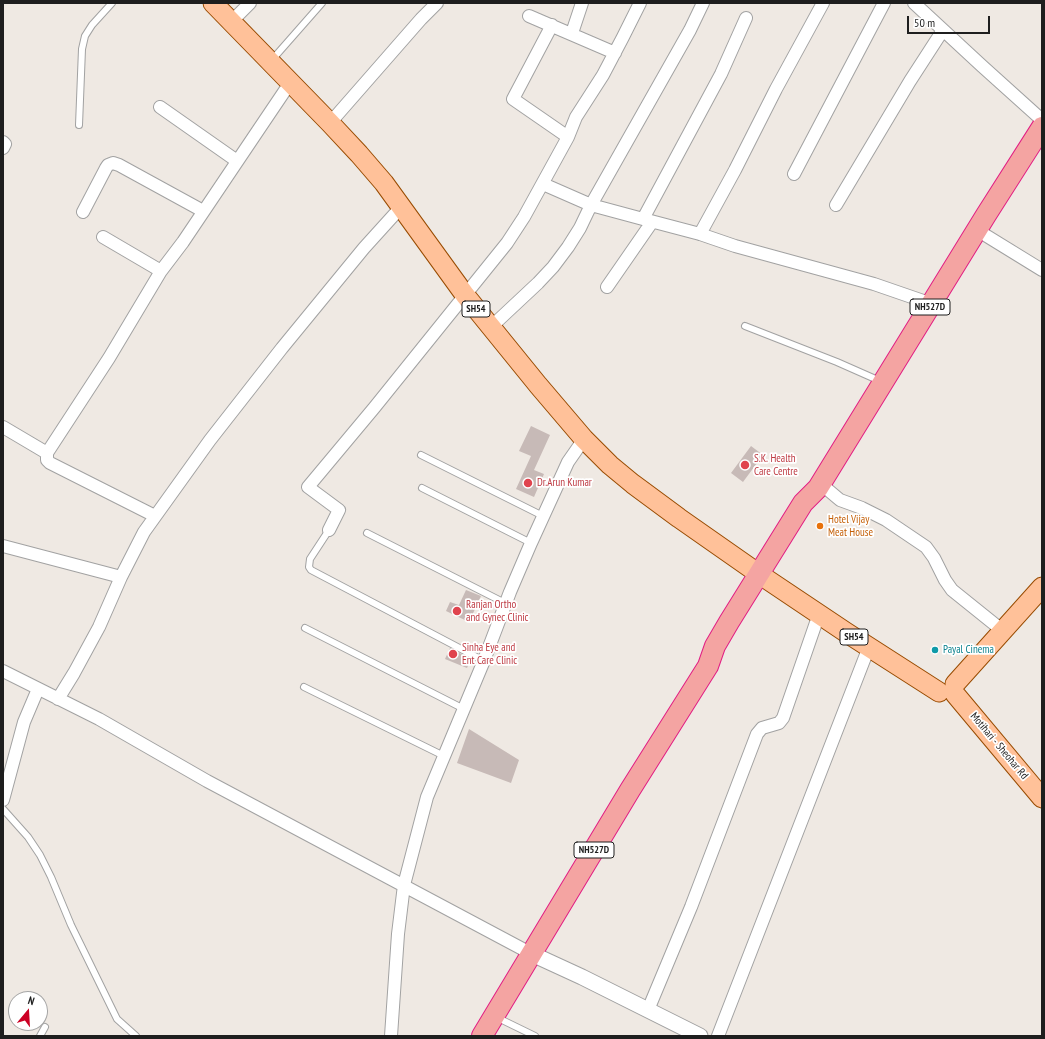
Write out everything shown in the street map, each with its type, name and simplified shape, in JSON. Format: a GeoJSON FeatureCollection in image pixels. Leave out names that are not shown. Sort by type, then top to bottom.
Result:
{"type":"FeatureCollection","features":[{"type":"Feature","properties":{"kind":"highway","name":"NH527D"},"geometry":{"type":"LineString","coordinates":[[482,1036],[630,790],[708,666],[715,646],[764,578],[803,503],[820,486],[1042,127]]}},
{"type":"Feature","properties":{"kind":"main road","name":"SH54"},"geometry":{"type":"LineString","coordinates":[[213,3],[330,123],[384,183],[465,295],[584,439],[610,465],[632,484],[764,578],[869,647],[950,690]]}},
{"type":"Feature","properties":{"kind":"main road"},"geometry":{"type":"LineString","coordinates":[[950,690],[1042,588]]}},
{"type":"Feature","properties":{"kind":"main road","name":"Motihari - Sheohar Rd"},"geometry":{"type":"LineString","coordinates":[[950,690],[1042,798]]}},
{"type":"Feature","properties":{"kind":"street"},"geometry":{"type":"LineString","coordinates":[[231,22],[250,3]]}},
{"type":"Feature","properties":{"kind":"street"},"geometry":{"type":"LineString","coordinates":[[330,123],[436,3]]}},
{"type":"Feature","properties":{"kind":"street"},"geometry":{"type":"LineString","coordinates":[[572,33],[582,3]]}},
{"type":"Feature","properties":{"kind":"street"},"geometry":{"type":"LineString","coordinates":[[329,530],[339,510],[308,487],[374,408],[507,243],[543,184],[568,137],[576,117],[603,75],[640,3]]}},
{"type":"Feature","properties":{"kind":"street"},"geometry":{"type":"LineString","coordinates":[[491,327],[538,283],[553,267],[568,247],[704,3]]}},
{"type":"Feature","properties":{"kind":"street"},"geometry":{"type":"LineString","coordinates":[[700,234],[735,170],[776,88],[823,3]]}},
{"type":"Feature","properties":{"kind":"street"},"geometry":{"type":"LineString","coordinates":[[794,174],[884,3]]}},
{"type":"Feature","properties":{"kind":"street"},"geometry":{"type":"LineString","coordinates":[[914,3],[1042,120]]}},
{"type":"Feature","properties":{"kind":"street"},"geometry":{"type":"LineString","coordinates":[[529,16],[572,33],[615,53]]}},
{"type":"Feature","properties":{"kind":"street"},"geometry":{"type":"LineString","coordinates":[[607,287],[647,221],[721,74],[746,18]]}},
{"type":"Feature","properties":{"kind":"street"},"geometry":{"type":"LineString","coordinates":[[552,25],[513,99],[568,137]]}},
{"type":"Feature","properties":{"kind":"street"},"geometry":{"type":"LineString","coordinates":[[836,205],[906,87],[943,30]]}},
{"type":"Feature","properties":{"kind":"street"},"geometry":{"type":"LineString","coordinates":[[155,516],[50,463],[47,460],[47,453],[109,358],[161,271],[290,83]]}},
{"type":"Feature","properties":{"kind":"street"},"geometry":{"type":"LineString","coordinates":[[160,107],[237,161]]}},
{"type":"Feature","properties":{"kind":"street"},"geometry":{"type":"LineString","coordinates":[[3,142],[5,144],[3,148]]}},
{"type":"Feature","properties":{"kind":"street"},"geometry":{"type":"LineString","coordinates":[[83,212],[106,168],[108,165],[113,163],[203,211]]}},
{"type":"Feature","properties":{"kind":"street"},"geometry":{"type":"LineString","coordinates":[[543,184],[591,205],[700,234],[735,246],[874,284],[932,304]]}},
{"type":"Feature","properties":{"kind":"street"},"geometry":{"type":"LineString","coordinates":[[58,699],[99,627],[121,576],[144,532],[155,516],[210,440],[282,348],[364,248],[402,206]]}},
{"type":"Feature","properties":{"kind":"street"},"geometry":{"type":"LineString","coordinates":[[977,230],[1042,270]]}},
{"type":"Feature","properties":{"kind":"street"},"geometry":{"type":"LineString","coordinates":[[103,237],[161,271]]}},
{"type":"Feature","properties":{"kind":"street"},"geometry":{"type":"LineString","coordinates":[[3,427],[47,453]]}},
{"type":"Feature","properties":{"kind":"street"},"geometry":{"type":"LineString","coordinates":[[391,1036],[398,934],[404,885],[427,797],[484,661],[531,543],[568,462],[584,439]]}},
{"type":"Feature","properties":{"kind":"street"},"geometry":{"type":"LineString","coordinates":[[820,486],[840,500],[862,508],[886,520],[926,547],[952,590],[1003,631]]}},
{"type":"Feature","properties":{"kind":"street"},"geometry":{"type":"LineString","coordinates":[[3,546],[121,576]]}},
{"type":"Feature","properties":{"kind":"street"},"geometry":{"type":"LineString","coordinates":[[648,1010],[691,907],[757,734],[762,728],[779,723],[783,718],[819,614]]}},
{"type":"Feature","properties":{"kind":"street"},"geometry":{"type":"LineString","coordinates":[[718,1036],[869,647]]}},
{"type":"Feature","properties":{"kind":"street"},"geometry":{"type":"LineString","coordinates":[[3,671],[99,719],[214,785],[532,954],[700,1036]]}},
{"type":"Feature","properties":{"kind":"street"},"geometry":{"type":"LineString","coordinates":[[3,800],[24,722],[38,689]]}},
{"type":"Feature","properties":{"kind":"lane"},"geometry":{"type":"LineString","coordinates":[[79,125],[82,50],[86,36],[92,25],[112,3]]}},
{"type":"Feature","properties":{"kind":"lane"},"geometry":{"type":"LineString","coordinates":[[270,62],[322,3]]}},
{"type":"Feature","properties":{"kind":"lane"},"geometry":{"type":"LineString","coordinates":[[745,326],[884,382]]}},
{"type":"Feature","properties":{"kind":"lane"},"geometry":{"type":"LineString","coordinates":[[421,455],[543,516]]}},
{"type":"Feature","properties":{"kind":"lane"},"geometry":{"type":"LineString","coordinates":[[422,488],[531,543]]}},
{"type":"Feature","properties":{"kind":"lane"},"geometry":{"type":"LineString","coordinates":[[329,530],[310,559],[309,567],[311,570],[484,661]]}},
{"type":"Feature","properties":{"kind":"lane"},"geometry":{"type":"LineString","coordinates":[[367,533],[506,603]]}},
{"type":"Feature","properties":{"kind":"lane"},"geometry":{"type":"LineString","coordinates":[[305,628],[464,709]]}},
{"type":"Feature","properties":{"kind":"lane"},"geometry":{"type":"LineString","coordinates":[[304,687],[444,756]]}},
{"type":"Feature","properties":{"kind":"lane"},"geometry":{"type":"LineString","coordinates":[[3,809],[28,837],[40,855],[71,924],[117,1019],[136,1036]]}},
{"type":"Feature","properties":{"kind":"lane"},"geometry":{"type":"LineString","coordinates":[[494,1016],[535,1036]]}},
{"type":"Feature","properties":{"kind":"building"},"geometry":{"type":"Polygon","coordinates":[[[531,426],[550,435],[534,470],[544,474],[534,497],[516,489],[531,456],[519,451],[531,426]]]}},
{"type":"Feature","properties":{"kind":"building"},"geometry":{"type":"Polygon","coordinates":[[[751,446],[763,455],[743,482],[731,473],[751,446]]]}},
{"type":"Feature","properties":{"kind":"building"},"geometry":{"type":"Polygon","coordinates":[[[466,590],[481,596],[469,622],[446,611],[450,602],[459,605],[466,590]]]}},
{"type":"Feature","properties":{"kind":"building"},"geometry":{"type":"Polygon","coordinates":[[[450,648],[471,659],[467,668],[445,659],[450,648]]]}},
{"type":"Feature","properties":{"kind":"building"},"geometry":{"type":"Polygon","coordinates":[[[469,729],[519,760],[511,783],[457,763],[469,729]]]}},
{"type":"Feature","properties":{"kind":"place","name":"S.K. Health Care Centre"},"geometry":{"type":"Point","coordinates":[745,465]}},
{"type":"Feature","properties":{"kind":"place","name":"Dr.Arun Kumar"},"geometry":{"type":"Point","coordinates":[528,483]}},
{"type":"Feature","properties":{"kind":"place","name":"Hotel Vijay Meat House"},"geometry":{"type":"Point","coordinates":[820,526]}},
{"type":"Feature","properties":{"kind":"place","name":"Ranjan Ortho and Gynec Clinic"},"geometry":{"type":"Point","coordinates":[457,611]}},
{"type":"Feature","properties":{"kind":"place","name":"Payal Cinema"},"geometry":{"type":"Point","coordinates":[935,650]}},
{"type":"Feature","properties":{"kind":"place","name":"Sinha Eye and Ent Care Clinic"},"geometry":{"type":"Point","coordinates":[453,654]}}]}
